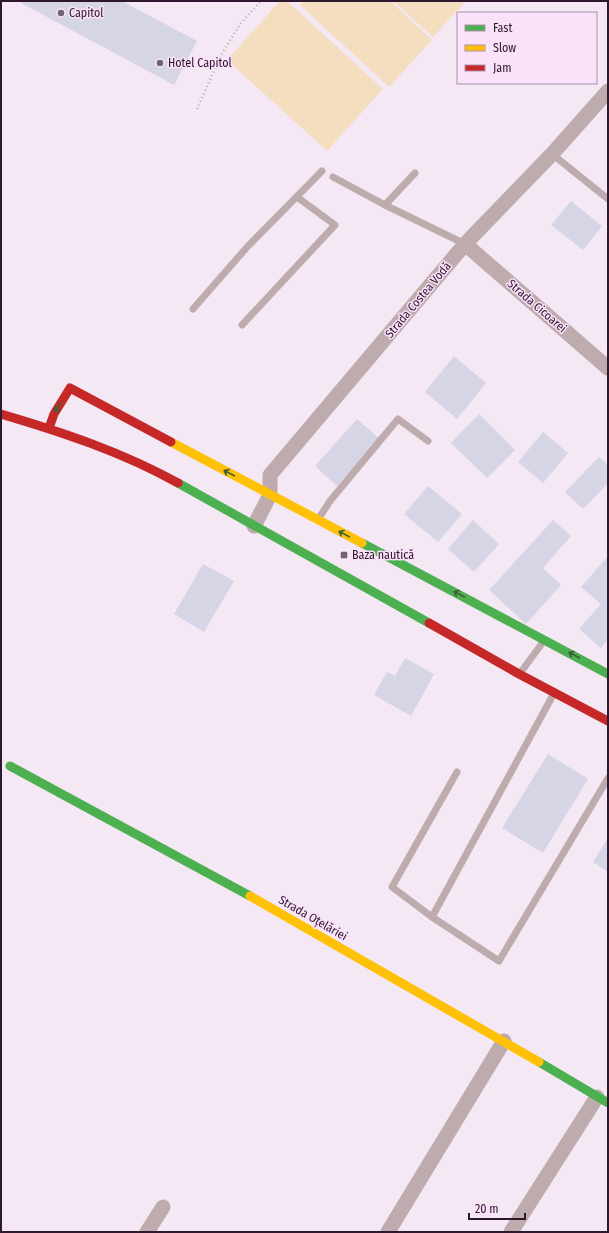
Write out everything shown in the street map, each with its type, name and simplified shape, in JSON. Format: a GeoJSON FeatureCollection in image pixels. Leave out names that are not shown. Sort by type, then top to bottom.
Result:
{"type":"FeatureCollection","features":[{"type":"Feature","properties":{"kind":"street","name":"Strada Costea Vodă"},"geometry":{"type":"LineString","coordinates":[[254,526],[270,495],[270,475],[465,244],[552,154],[608,91]]}},
{"type":"Feature","properties":{"kind":"street","name":"Strada Cicoarei"},"geometry":{"type":"LineString","coordinates":[[465,244],[608,368]]}},
{"type":"Feature","properties":{"kind":"street"},"geometry":{"type":"LineString","coordinates":[[49,428],[54,414],[70,388],[608,674]]}},
{"type":"Feature","properties":{"kind":"street"},"geometry":{"type":"LineString","coordinates":[[1,414],[49,428],[92,443],[165,476],[519,674],[608,720]]}},
{"type":"Feature","properties":{"kind":"street","name":"Strada Oțelăriei"},"geometry":{"type":"LineString","coordinates":[[8,765],[254,898],[504,1041],[603,1100]]}},
{"type":"Feature","properties":{"kind":"street"},"geometry":{"type":"LineString","coordinates":[[388,1232],[504,1041]]}},
{"type":"Feature","properties":{"kind":"street"},"geometry":{"type":"LineString","coordinates":[[510,1232],[603,1100]]}},
{"type":"Feature","properties":{"kind":"street"},"geometry":{"type":"LineString","coordinates":[[147,1232],[163,1207]]}},
{"type":"Feature","properties":{"kind":"lane"},"geometry":{"type":"LineString","coordinates":[[552,154],[608,199]]}},
{"type":"Feature","properties":{"kind":"lane"},"geometry":{"type":"LineString","coordinates":[[194,309],[248,246],[322,171]]}},
{"type":"Feature","properties":{"kind":"lane"},"geometry":{"type":"LineString","coordinates":[[385,205],[415,173]]}},
{"type":"Feature","properties":{"kind":"lane"},"geometry":{"type":"LineString","coordinates":[[334,176],[385,205],[465,244]]}},
{"type":"Feature","properties":{"kind":"lane"},"geometry":{"type":"LineString","coordinates":[[242,326],[335,225],[297,197]]}},
{"type":"Feature","properties":{"kind":"lane"},"geometry":{"type":"LineString","coordinates":[[318,520],[330,501],[398,419],[428,440]]}},
{"type":"Feature","properties":{"kind":"lane"},"geometry":{"type":"LineString","coordinates":[[519,674],[545,640]]}},
{"type":"Feature","properties":{"kind":"lane"},"geometry":{"type":"LineString","coordinates":[[432,917],[554,693]]}},
{"type":"Feature","properties":{"kind":"lane"},"geometry":{"type":"LineString","coordinates":[[457,772],[392,887],[432,917],[499,961],[608,778]]}},
{"type":"Feature","properties":{"kind":"path"},"geometry":{"type":"LineString","coordinates":[[198,109],[221,55],[241,23],[261,1]]}},
{"type":"Feature","properties":{"kind":"shaded area"},"geometry":{"type":"Polygon","coordinates":[[[280,1],[287,1],[383,89],[327,151],[227,60],[280,1]]]}},
{"type":"Feature","properties":{"kind":"shaded area"},"geometry":{"type":"Polygon","coordinates":[[[304,1],[390,1],[432,40],[389,87],[300,5],[304,1]]]}},
{"type":"Feature","properties":{"kind":"shaded area"},"geometry":{"type":"Polygon","coordinates":[[[393,1],[466,1],[433,37],[393,1]]]}},
{"type":"Feature","properties":{"kind":"building","name":"Hotel Capitol"},"geometry":{"type":"Polygon","coordinates":[[[22,1],[122,1],[197,41],[174,85],[21,3],[22,1]]]}},
{"type":"Feature","properties":{"kind":"building"},"geometry":{"type":"Polygon","coordinates":[[[571,201],[602,226],[583,250],[551,225],[571,201]]]}},
{"type":"Feature","properties":{"kind":"building"},"geometry":{"type":"Polygon","coordinates":[[[454,356],[486,383],[457,419],[425,392],[454,356]]]}},
{"type":"Feature","properties":{"kind":"building"},"geometry":{"type":"Polygon","coordinates":[[[479,414],[515,450],[487,478],[451,443],[479,414]]]}},
{"type":"Feature","properties":{"kind":"building"},"geometry":{"type":"Polygon","coordinates":[[[357,419],[379,438],[337,486],[315,466],[357,419]]]}},
{"type":"Feature","properties":{"kind":"building"},"geometry":{"type":"Polygon","coordinates":[[[543,432],[568,453],[543,483],[518,462],[543,432]]]}},
{"type":"Feature","properties":{"kind":"building"},"geometry":{"type":"Polygon","coordinates":[[[599,457],[608,465],[608,483],[583,509],[565,492],[599,457]]]}},
{"type":"Feature","properties":{"kind":"building"},"geometry":{"type":"Polygon","coordinates":[[[428,486],[462,514],[438,542],[404,514],[428,486]]]}},
{"type":"Feature","properties":{"kind":"building"},"geometry":{"type":"Polygon","coordinates":[[[473,520],[499,544],[474,572],[448,549],[473,520]]]}},
{"type":"Feature","properties":{"kind":"building"},"geometry":{"type":"Polygon","coordinates":[[[553,520],[571,536],[543,568],[561,585],[526,624],[489,590],[553,520]]]}},
{"type":"Feature","properties":{"kind":"building"},"geometry":{"type":"Polygon","coordinates":[[[608,556],[608,640],[601,648],[579,629],[601,604],[581,587],[608,556]]]}},
{"type":"Feature","properties":{"kind":"building"},"geometry":{"type":"Polygon","coordinates":[[[203,564],[234,581],[204,632],[174,614],[203,564]]]}},
{"type":"Feature","properties":{"kind":"building"},"geometry":{"type":"Polygon","coordinates":[[[405,658],[434,674],[411,716],[374,695],[387,672],[395,676],[405,658]]]}},
{"type":"Feature","properties":{"kind":"building"},"geometry":{"type":"Polygon","coordinates":[[[548,754],[588,779],[543,853],[502,828],[548,754]]]}},
{"type":"Feature","properties":{"kind":"building"},"geometry":{"type":"Polygon","coordinates":[[[608,838],[608,872],[593,862],[608,838]]]}},
{"type":"Feature","properties":{"kind":"traffic: fast"},"geometry":{"type":"LineString","coordinates":[[178,483],[429,623]]}},
{"type":"Feature","properties":{"kind":"traffic: fast"},"geometry":{"type":"LineString","coordinates":[[362,543],[608,674]]}},
{"type":"Feature","properties":{"kind":"traffic: fast"},"geometry":{"type":"LineString","coordinates":[[10,766],[250,896]]}},
{"type":"Feature","properties":{"kind":"traffic: fast"},"geometry":{"type":"LineString","coordinates":[[539,1062],[608,1103]]}},
{"type":"Feature","properties":{"kind":"traffic: slow"},"geometry":{"type":"LineString","coordinates":[[171,442],[362,543]]}},
{"type":"Feature","properties":{"kind":"traffic: slow"},"geometry":{"type":"LineString","coordinates":[[250,896],[539,1062]]}},
{"type":"Feature","properties":{"kind":"traffic: jam"},"geometry":{"type":"LineString","coordinates":[[49,428],[54,414],[70,388],[171,442]]}},
{"type":"Feature","properties":{"kind":"traffic: jam"},"geometry":{"type":"LineString","coordinates":[[1,414],[47,428],[113,452],[178,483]]}},
{"type":"Feature","properties":{"kind":"traffic: jam"},"geometry":{"type":"LineString","coordinates":[[429,623],[519,674],[608,721]]}},
{"type":"Feature","properties":{"kind":"place","name":"Capitol"},"geometry":{"type":"Point","coordinates":[61,13]}},
{"type":"Feature","properties":{"kind":"place","name":"Hotel Capitol"},"geometry":{"type":"Point","coordinates":[160,63]}},
{"type":"Feature","properties":{"kind":"place","name":"Baza nautică"},"geometry":{"type":"Point","coordinates":[344,555]}}]}
